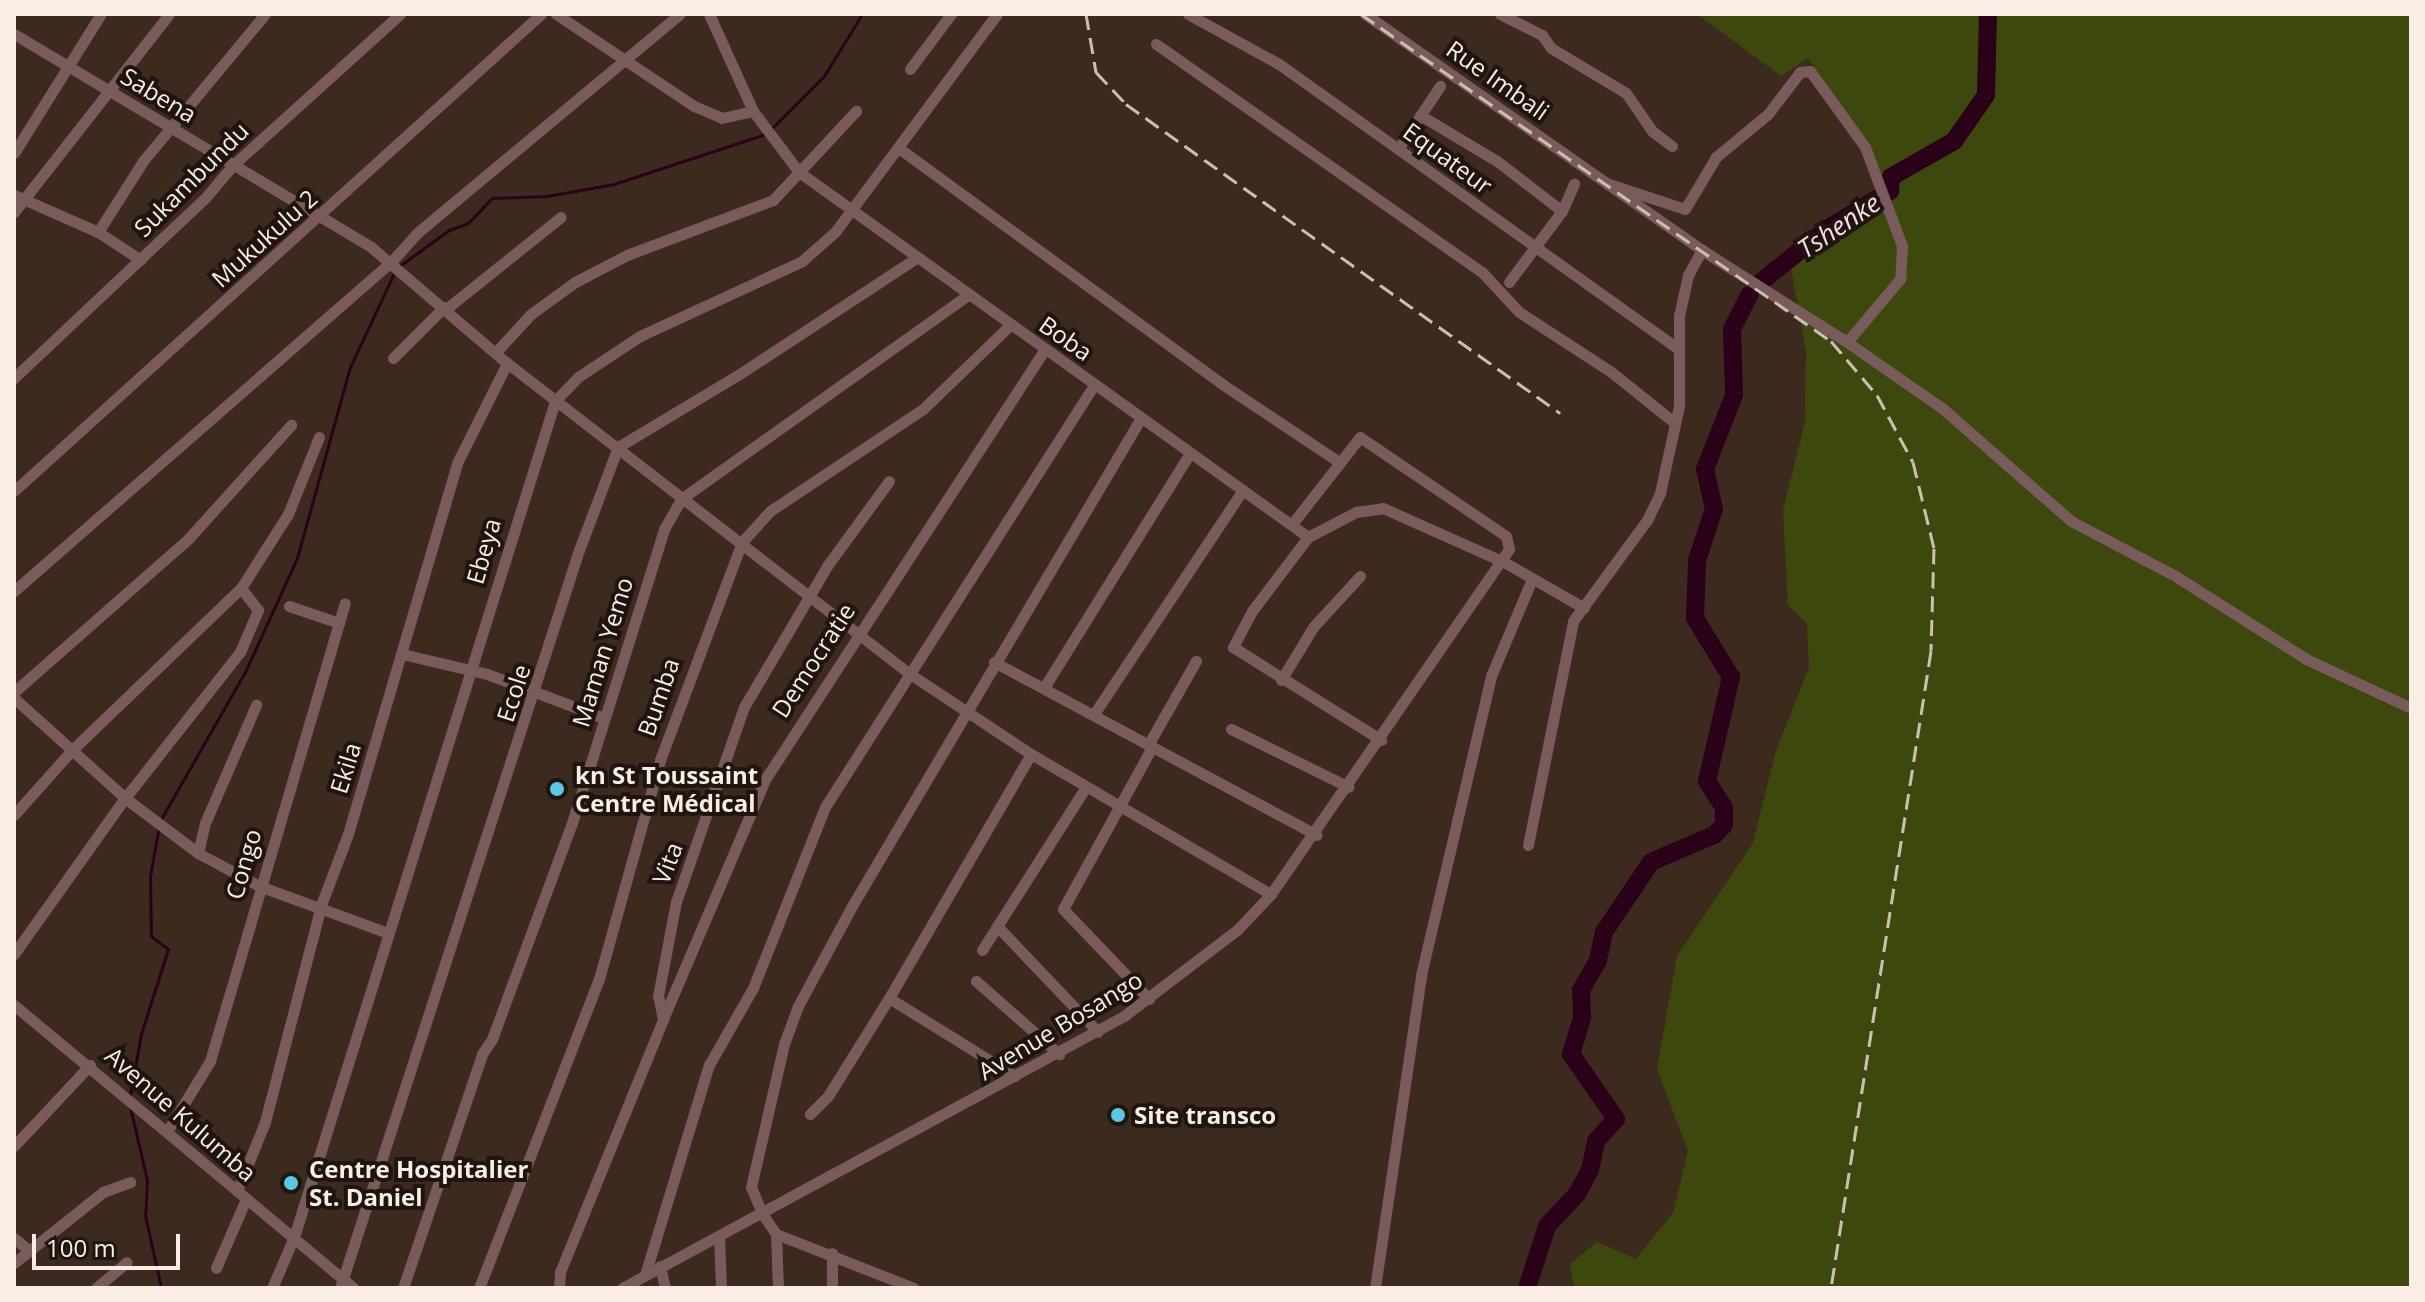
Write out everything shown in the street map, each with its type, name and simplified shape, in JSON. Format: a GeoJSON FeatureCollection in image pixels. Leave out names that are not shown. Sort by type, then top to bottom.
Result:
{"type":"FeatureCollection","features":[{"type":"Feature","properties":{"kind":"street"},"geometry":{"type":"LineString","coordinates":[[14,153],[101,14]]}},
{"type":"Feature","properties":{"kind":"street"},"geometry":{"type":"LineString","coordinates":[[14,212],[20,196],[169,14]]}},
{"type":"Feature","properties":{"kind":"street"},"geometry":{"type":"LineString","coordinates":[[98,232],[119,193],[265,14]]}},
{"type":"Feature","properties":{"kind":"street","name":"Sukambundu"},"geometry":{"type":"LineString","coordinates":[[14,378],[141,260],[233,165],[400,14]]}},
{"type":"Feature","properties":{"kind":"street","name":"Mukukulu 2"},"geometry":{"type":"LineString","coordinates":[[14,491],[321,217],[541,14]]}},
{"type":"Feature","properties":{"kind":"street"},"geometry":{"type":"LineString","coordinates":[[556,14],[709,113],[722,118],[753,111]]}},
{"type":"Feature","properties":{"kind":"street"},"geometry":{"type":"LineString","coordinates":[[14,591],[392,261],[452,203],[680,14]]}},
{"type":"Feature","properties":{"kind":"street","name":"Boba"},"geometry":{"type":"LineString","coordinates":[[709,14],[753,111],[799,172],[1308,537]]}},
{"type":"Feature","properties":{"kind":"street"},"geometry":{"type":"LineString","coordinates":[[910,69],[951,14]]}},
{"type":"Feature","properties":{"kind":"street","name":"Ebeya"},"geometry":{"type":"LineString","coordinates":[[272,1288],[294,1237],[467,673],[555,401],[599,361],[640,336],[802,261],[854,213],[997,14]]}},
{"type":"Feature","properties":{"kind":"street","name":"Equateur"},"geometry":{"type":"LineString","coordinates":[[1188,14],[1279,64],[1677,348]]}},
{"type":"Feature","properties":{"kind":"street","name":"Rue Imbali"},"geometry":{"type":"LineString","coordinates":[[1365,14],[1702,250],[1847,342],[1942,408],[2071,521],[2177,577],[2306,659],[2411,708]]}},
{"type":"Feature","properties":{"kind":"street"},"geometry":{"type":"LineString","coordinates":[[1500,14],[1542,35],[1551,48],[1626,93],[1652,131],[1672,146]]}},
{"type":"Feature","properties":{"kind":"street","name":"Sabena"},"geometry":{"type":"LineString","coordinates":[[14,34],[69,64],[108,91],[392,261],[507,363],[910,674],[1031,754],[1271,894]]}},
{"type":"Feature","properties":{"kind":"street"},"geometry":{"type":"LineString","coordinates":[[1156,44],[1482,272],[1519,312],[1610,371],[1675,423]]}},
{"type":"Feature","properties":{"kind":"street"},"geometry":{"type":"LineString","coordinates":[[1606,183],[1685,209],[1716,157],[1768,114],[1805,70],[1821,82],[1865,147],[1902,246],[1903,273],[1864,327],[1847,342]]}},
{"type":"Feature","properties":{"kind":"street"},"geometry":{"type":"LineString","coordinates":[[1398,149],[1440,86]]}},
{"type":"Feature","properties":{"kind":"street"},"geometry":{"type":"LineString","coordinates":[[496,352],[531,314],[575,282],[627,255],[773,200],[856,111]]}},
{"type":"Feature","properties":{"kind":"street"},"geometry":{"type":"LineString","coordinates":[[1420,115],[1481,150],[1562,211]]}},
{"type":"Feature","properties":{"kind":"street"},"geometry":{"type":"LineString","coordinates":[[900,149],[1222,384],[1339,462]]}},
{"type":"Feature","properties":{"kind":"street"},"geometry":{"type":"LineString","coordinates":[[1509,282],[1532,245],[1562,211],[1574,184]]}},
{"type":"Feature","properties":{"kind":"street"},"geometry":{"type":"LineString","coordinates":[[20,196],[98,232],[141,260]]}},
{"type":"Feature","properties":{"kind":"street"},"geometry":{"type":"LineString","coordinates":[[393,358],[445,308],[561,217]]}},
{"type":"Feature","properties":{"kind":"street"},"geometry":{"type":"LineString","coordinates":[[1528,845],[1573,621],[1647,520],[1660,493],[1675,423],[1677,348],[1683,294],[1702,250]]}},
{"type":"Feature","properties":{"kind":"street"},"geometry":{"type":"LineString","coordinates":[[618,447],[738,375],[916,258]]}},
{"type":"Feature","properties":{"kind":"street","name":"Maman Yemo"},"geometry":{"type":"LineString","coordinates":[[403,1288],[482,1054],[492,1039],[572,823],[604,718],[621,680],[659,541],[681,499],[968,295]]}},
{"type":"Feature","properties":{"kind":"street","name":"Bumba"},"geometry":{"type":"LineString","coordinates":[[479,1288],[599,979],[660,760],[742,542],[770,511],[923,409],[1010,325]]}},
{"type":"Feature","properties":{"kind":"street","name":"Democratie"},"geometry":{"type":"LineString","coordinates":[[663,1019],[766,778],[856,633],[1045,349]]}},
{"type":"Feature","properties":{"kind":"street","name":"Ekila"},"geometry":{"type":"LineString","coordinates":[[216,1268],[265,1122],[321,905],[402,654],[457,463],[507,363]]}},
{"type":"Feature","properties":{"kind":"street"},"geometry":{"type":"LineString","coordinates":[[645,1275],[709,1065],[753,988],[825,807],[1094,385]]}},
{"type":"Feature","properties":{"kind":"street"},"geometry":{"type":"LineString","coordinates":[[778,1288],[776,1234],[762,1213],[751,1187],[790,1024],[965,711],[1141,418]]}},
{"type":"Feature","properties":{"kind":"street"},"geometry":{"type":"LineString","coordinates":[[291,425],[188,539],[14,695],[125,798],[198,853],[259,886],[321,905],[388,933]]}},
{"type":"Feature","properties":{"kind":"street"},"geometry":{"type":"LineString","coordinates":[[14,815],[72,750],[241,588],[288,514],[291,498],[316,455],[319,437]]}},
{"type":"Feature","properties":{"kind":"street"},"geometry":{"type":"LineString","coordinates":[[1292,524],[1354,441],[1369,439],[1506,536],[1504,562]]}},
{"type":"Feature","properties":{"kind":"street","name":"Ecole"},"geometry":{"type":"LineString","coordinates":[[342,1284],[618,447]]}},
{"type":"Feature","properties":{"kind":"street"},"geometry":{"type":"LineString","coordinates":[[1045,686],[1190,453]]}},
{"type":"Feature","properties":{"kind":"street","name":"Vita"},"geometry":{"type":"LineString","coordinates":[[559,1288],[560,1272],[663,1019],[658,996],[667,940],[717,784],[752,689],[809,596],[889,481]]}},
{"type":"Feature","properties":{"kind":"street"},"geometry":{"type":"LineString","coordinates":[[1094,714],[1243,490]]}},
{"type":"Feature","properties":{"kind":"street"},"geometry":{"type":"LineString","coordinates":[[1381,740],[1236,653],[1234,641],[1308,537],[1356,512],[1383,508],[1504,562],[1584,608]]}},
{"type":"Feature","properties":{"kind":"street","name":"Avenue Bosango"},"geometry":{"type":"LineString","coordinates":[[622,1288],[1098,1032],[1149,999],[1238,929],[1271,894],[1317,835],[1504,562]]}},
{"type":"Feature","properties":{"kind":"street"},"geometry":{"type":"LineString","coordinates":[[1281,680],[1314,626],[1360,576]]}},
{"type":"Feature","properties":{"kind":"street"},"geometry":{"type":"LineString","coordinates":[[1375,1288],[1421,975],[1491,676],[1532,579]]}},
{"type":"Feature","properties":{"kind":"street"},"geometry":{"type":"LineString","coordinates":[[14,954],[125,798],[240,652],[258,610],[241,588]]}},
{"type":"Feature","properties":{"kind":"street","name":"Congo"},"geometry":{"type":"LineString","coordinates":[[168,1130],[210,1061],[259,886],[345,603]]}},
{"type":"Feature","properties":{"kind":"street"},"geometry":{"type":"LineString","coordinates":[[289,606],[339,623]]}},
{"type":"Feature","properties":{"kind":"street"},"geometry":{"type":"LineString","coordinates":[[402,654],[536,693],[604,718]]}},
{"type":"Feature","properties":{"kind":"street"},"geometry":{"type":"LineString","coordinates":[[1149,999],[1063,909],[1121,808],[1196,661]]}},
{"type":"Feature","properties":{"kind":"street"},"geometry":{"type":"LineString","coordinates":[[994,662],[1045,686],[1317,835]]}},
{"type":"Feature","properties":{"kind":"street"},"geometry":{"type":"LineString","coordinates":[[198,853],[205,823],[256,705]]}},
{"type":"Feature","properties":{"kind":"street"},"geometry":{"type":"LineString","coordinates":[[1231,729],[1349,787]]}},
{"type":"Feature","properties":{"kind":"street"},"geometry":{"type":"LineString","coordinates":[[810,1114],[828,1096],[889,998],[1031,754]]}},
{"type":"Feature","properties":{"kind":"street"},"geometry":{"type":"LineString","coordinates":[[982,950],[1086,787]]}},
{"type":"Feature","properties":{"kind":"street"},"geometry":{"type":"LineString","coordinates":[[997,926],[1098,1032]]}},
{"type":"Feature","properties":{"kind":"street"},"geometry":{"type":"LineString","coordinates":[[976,981],[1059,1054]]}},
{"type":"Feature","properties":{"kind":"street"},"geometry":{"type":"LineString","coordinates":[[889,998],[1015,1076]]}},
{"type":"Feature","properties":{"kind":"street","name":"Avenue Kulumba"},"geometry":{"type":"LineString","coordinates":[[14,1005],[294,1237],[342,1284],[354,1288]]}},
{"type":"Feature","properties":{"kind":"street"},"geometry":{"type":"LineString","coordinates":[[14,1146],[90,1065]]}},
{"type":"Feature","properties":{"kind":"street"},"geometry":{"type":"LineString","coordinates":[[14,1263],[103,1192],[130,1182]]}},
{"type":"Feature","properties":{"kind":"street"},"geometry":{"type":"LineString","coordinates":[[776,1234],[832,1253],[914,1288]]}},
{"type":"Feature","properties":{"kind":"street"},"geometry":{"type":"LineString","coordinates":[[719,1236],[721,1288]]}},
{"type":"Feature","properties":{"kind":"street"},"geometry":{"type":"LineString","coordinates":[[14,1238],[29,1250]]}},
{"type":"Feature","properties":{"kind":"street"},"geometry":{"type":"LineString","coordinates":[[832,1253],[832,1288]]}},
{"type":"Feature","properties":{"kind":"street"},"geometry":{"type":"LineString","coordinates":[[96,1288],[127,1262]]}},
{"type":"Feature","properties":{"kind":"street"},"geometry":{"type":"LineString","coordinates":[[660,1266],[665,1288]]}},
{"type":"Feature","properties":{"kind":"green space"},"geometry":{"type":"Polygon","coordinates":[[[1697,14],[2411,14],[2411,1288],[1574,1288],[1570,1264],[1597,1242],[1636,1259],[1673,1213],[1688,1151],[1657,1069],[1677,956],[1753,843],[1776,751],[1809,667],[1807,624],[1788,605],[1783,510],[1805,422],[1806,352],[1790,263],[1876,199],[1872,150],[1808,58],[1781,76],[1697,14]]]}},
{"type":"Feature","properties":{"kind":"waterway"},"geometry":{"type":"LineString","coordinates":[[771,129],[824,76],[862,14]]}},
{"type":"Feature","properties":{"kind":"waterway","name":"Tshenke"},"geometry":{"type":"LineString","coordinates":[[1762,281],[1827,229],[1890,191],[1891,177],[1954,141],[1986,95],[1988,14]]}},
{"type":"Feature","properties":{"kind":"waterway"},"geometry":{"type":"LineString","coordinates":[[398,267],[449,230],[468,223],[492,198],[547,196],[614,184],[765,134]]}},
{"type":"Feature","properties":{"kind":"waterway"},"geometry":{"type":"LineString","coordinates":[[161,819],[245,672],[297,558],[350,367],[394,273]]}},
{"type":"Feature","properties":{"kind":"waterway","name":"Tshenke"},"geometry":{"type":"LineString","coordinates":[[1527,1288],[1547,1226],[1577,1194],[1590,1170],[1596,1141],[1616,1119],[1571,1054],[1582,1017],[1581,990],[1598,960],[1604,932],[1651,862],[1714,835],[1724,825],[1724,808],[1707,781],[1731,677],[1695,618],[1697,560],[1714,509],[1705,469],[1734,395],[1732,329],[1750,294]]}},
{"type":"Feature","properties":{"kind":"waterway"},"geometry":{"type":"LineString","coordinates":[[130,1095],[141,1034],[168,949],[151,936],[150,876],[159,826]]}},
{"type":"Feature","properties":{"kind":"waterway"},"geometry":{"type":"LineString","coordinates":[[130,1107],[147,1180],[145,1215],[161,1288]]}},
{"type":"Feature","properties":{"kind":"railway"},"geometry":{"type":"LineString","coordinates":[[1086,14],[1096,72],[1126,104],[1560,413]]}},
{"type":"Feature","properties":{"kind":"railway"},"geometry":{"type":"LineString","coordinates":[[1361,14],[1831,341],[1877,395],[1913,462],[1934,548],[1931,651],[1831,1288]]}},
{"type":"Feature","properties":{"kind":"place","name":"kn St Toussaint Centre Médical"},"geometry":{"type":"Point","coordinates":[557,789]}},
{"type":"Feature","properties":{"kind":"place","name":"Site transco"},"geometry":{"type":"Point","coordinates":[1118,1115]}},
{"type":"Feature","properties":{"kind":"place","name":"Centre Hospitalier St. Daniel"},"geometry":{"type":"Point","coordinates":[291,1183]}}]}
